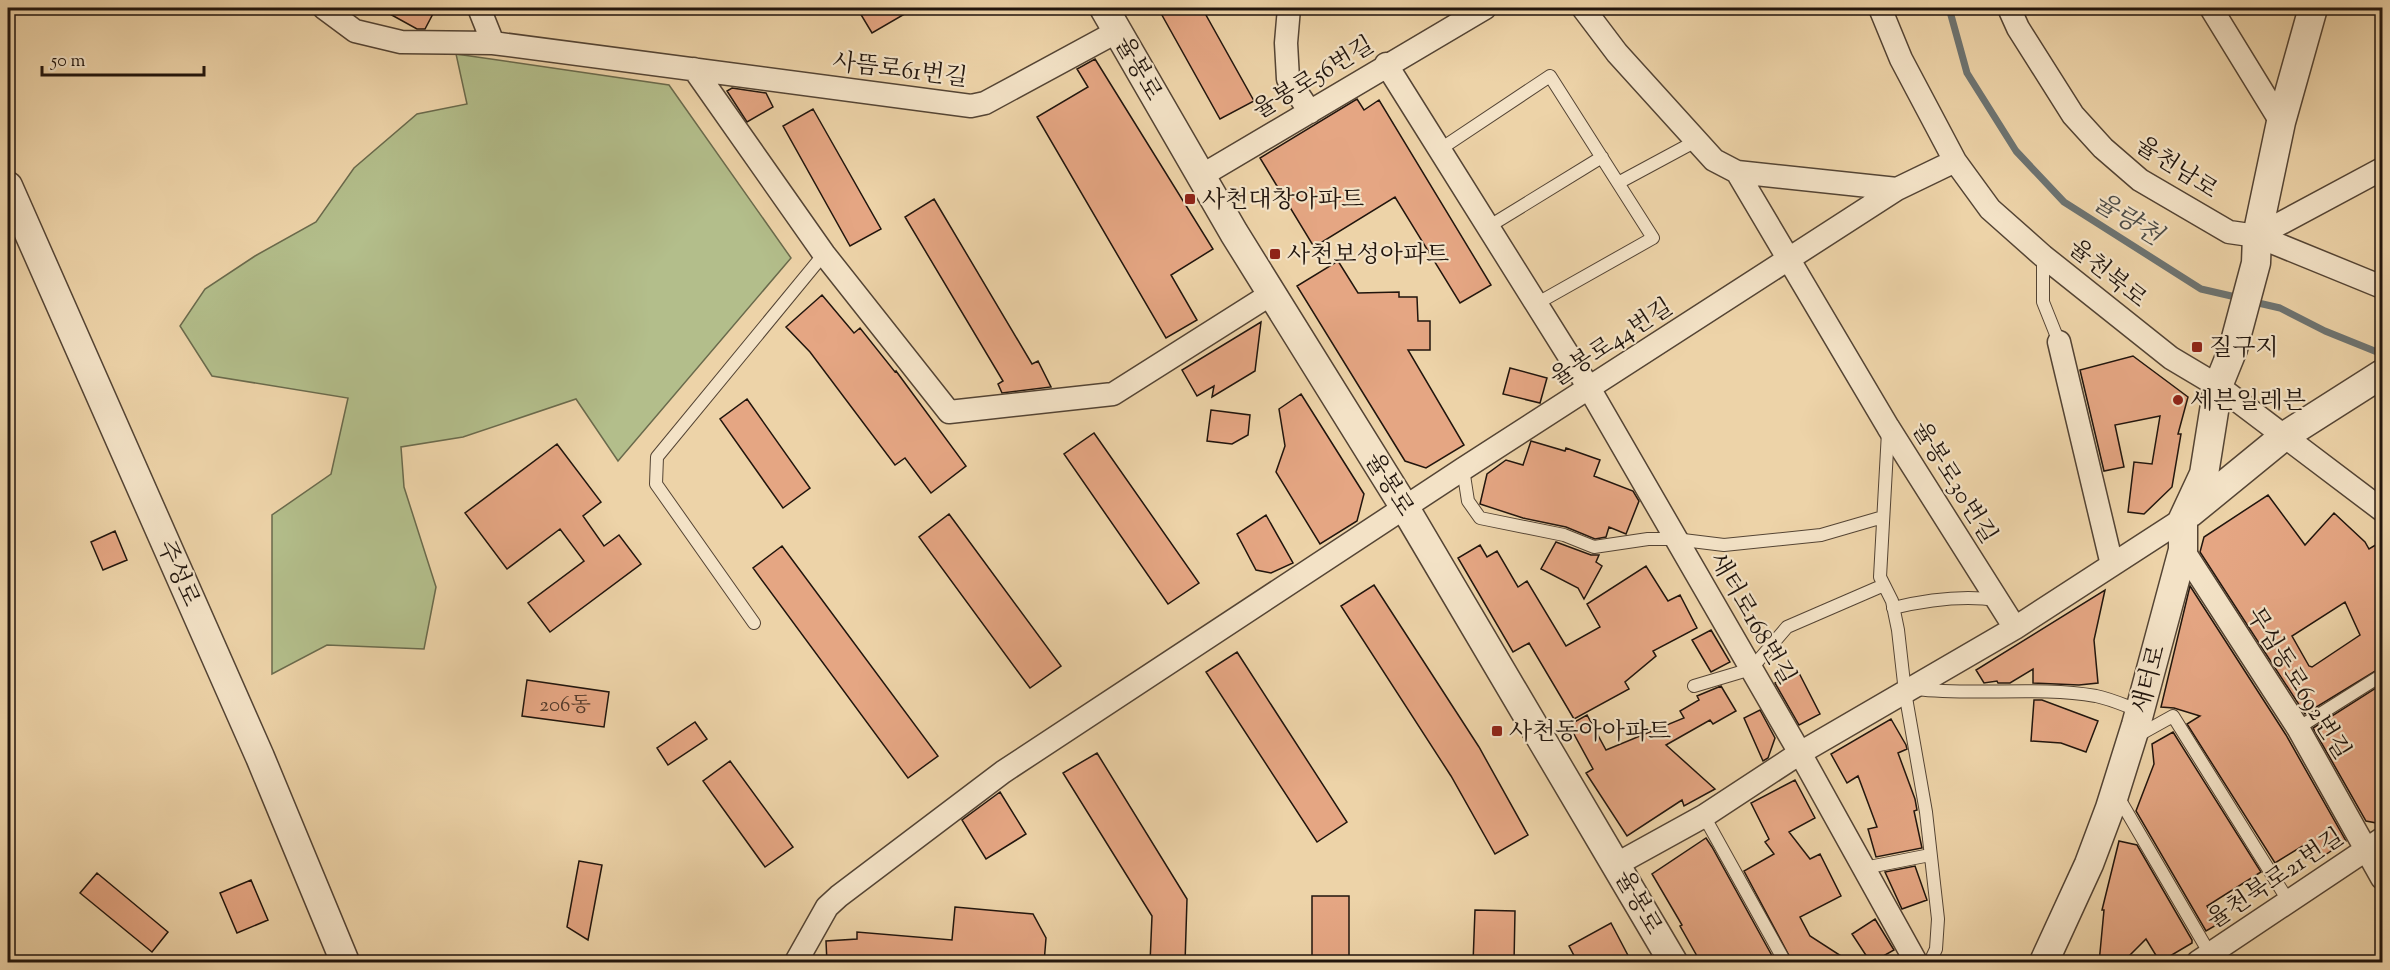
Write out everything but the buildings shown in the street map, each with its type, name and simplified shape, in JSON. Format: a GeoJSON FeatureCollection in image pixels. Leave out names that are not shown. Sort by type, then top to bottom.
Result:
{"type":"FeatureCollection","features":[{"type":"Feature","properties":{"kind":"street","name":"사뜸로61번길"},"geometry":{"type":"LineString","coordinates":[[324,8],[355,31],[401,42],[493,43],[971,106],[985,103],[1111,19]]}},
{"type":"Feature","properties":{"kind":"street"},"geometry":{"type":"LineString","coordinates":[[479,8],[493,43]]}},
{"type":"Feature","properties":{"kind":"street"},"geometry":{"type":"LineString","coordinates":[[1289,8],[1286,43],[1288,79],[1310,112]]}},
{"type":"Feature","properties":{"kind":"street","name":"율봉로56번길"},"geometry":{"type":"LineString","coordinates":[[1201,176],[1386,64],[1485,8]]}},
{"type":"Feature","properties":{"kind":"street"},"geometry":{"type":"LineString","coordinates":[[1583,8],[1617,53],[1714,160],[1737,172],[1897,189]]}},
{"type":"Feature","properties":{"kind":"street","name":"율천북로"},"geometry":{"type":"LineString","coordinates":[[1880,8],[1901,58],[1955,161],[1990,209],[2043,256],[2171,358],[2218,386],[2382,510]]}},
{"type":"Feature","properties":{"kind":"street","name":"율천남로"},"geometry":{"type":"LineString","coordinates":[[2009,8],[2051,84],[2073,115],[2103,148],[2140,180],[2256,249],[2382,287]]}},
{"type":"Feature","properties":{"kind":"street"},"geometry":{"type":"LineString","coordinates":[[2211,8],[2281,122]]}},
{"type":"Feature","properties":{"kind":"street","name":"새터로"},"geometry":{"type":"LineString","coordinates":[[2044,963],[2089,864],[2115,793],[2140,711],[2183,550],[2183,519],[2204,474],[2218,386],[2233,349],[2256,249],[2281,122],[2313,8]]}},
{"type":"Feature","properties":{"kind":"street","name":"율봉로"},"geometry":{"type":"LineString","coordinates":[[1111,19],[1271,294],[1405,508],[1617,864],[1673,963]]}},
{"type":"Feature","properties":{"kind":"street","name":"새터로168번길"},"geometry":{"type":"LineString","coordinates":[[1386,64],[1589,388],[1800,753],[1916,963]]}},
{"type":"Feature","properties":{"kind":"street"},"geometry":{"type":"LineString","coordinates":[[693,69],[824,254],[949,412],[1113,394],[1271,294]]}},
{"type":"Feature","properties":{"kind":"street","name":"율봉로44번길"},"geometry":{"type":"LineString","coordinates":[[796,963],[827,906],[1003,772],[1463,469],[1897,189],[1955,161]]}},
{"type":"Feature","properties":{"kind":"street"},"geometry":{"type":"LineString","coordinates":[[2256,249],[2382,169]]}},
{"type":"Feature","properties":{"kind":"street"},"geometry":{"type":"LineString","coordinates":[[1737,172],[1888,427]]}},
{"type":"Feature","properties":{"kind":"street","name":"주성로"},"geometry":{"type":"LineString","coordinates":[[8,186],[261,757],[345,963]]}},
{"type":"Feature","properties":{"kind":"street"},"geometry":{"type":"LineString","coordinates":[[2059,342],[2112,565]]}},
{"type":"Feature","properties":{"kind":"street"},"geometry":{"type":"LineString","coordinates":[[1617,864],[1704,816],[1800,753],[2015,628],[2183,519],[2283,437],[2382,374]]}},
{"type":"Feature","properties":{"kind":"street","name":"율봉로30번길"},"geometry":{"type":"LineString","coordinates":[[1888,427],[2015,628]]}},
{"type":"Feature","properties":{"kind":"street","name":"무심동로692번길"},"geometry":{"type":"LineString","coordinates":[[2183,550],[2374,844],[2382,878]]}},
{"type":"Feature","properties":{"kind":"street","name":"율천북로21번길"},"geometry":{"type":"LineString","coordinates":[[2204,958],[2374,844]]}},
{"type":"Feature","properties":{"kind":"lane"},"geometry":{"type":"LineString","coordinates":[[1439,150],[1550,76],[1653,238],[1536,304]]}},
{"type":"Feature","properties":{"kind":"lane"},"geometry":{"type":"LineString","coordinates":[[1618,183],[1696,141]]}},
{"type":"Feature","properties":{"kind":"lane"},"geometry":{"type":"LineString","coordinates":[[1488,227],[1602,157]]}},
{"type":"Feature","properties":{"kind":"lane"},"geometry":{"type":"LineString","coordinates":[[754,623],[656,484],[657,457],[824,254]]}},
{"type":"Feature","properties":{"kind":"lane"},"geometry":{"type":"LineString","coordinates":[[2043,256],[2043,302],[2059,342]]}},
{"type":"Feature","properties":{"kind":"lane","name":"율봉로30번길"},"geometry":{"type":"LineString","coordinates":[[1888,427],[1880,577],[1893,608],[1908,690],[1930,855],[1938,919],[1936,949],[1930,963]]}},
{"type":"Feature","properties":{"kind":"lane"},"geometry":{"type":"LineString","coordinates":[[1463,469],[1468,501],[1480,518],[1564,535],[1594,547],[1648,539],[1675,538],[1735,544],[1821,535],[1883,517]]}},
{"type":"Feature","properties":{"kind":"lane"},"geometry":{"type":"LineString","coordinates":[[1694,686],[1751,669],[1787,627],[1884,585]]}},
{"type":"Feature","properties":{"kind":"lane"},"geometry":{"type":"LineString","coordinates":[[1893,608],[1914,603],[1976,597],[1998,600]]}},
{"type":"Feature","properties":{"kind":"lane"},"geometry":{"type":"LineString","coordinates":[[2298,728],[2382,675]]}},
{"type":"Feature","properties":{"kind":"lane"},"geometry":{"type":"LineString","coordinates":[[1908,690],[2055,691],[2098,697],[2140,711]]}},
{"type":"Feature","properties":{"kind":"lane"},"geometry":{"type":"LineString","coordinates":[[2131,739],[2173,716],[2289,902]]}},
{"type":"Feature","properties":{"kind":"lane"},"geometry":{"type":"LineString","coordinates":[[2115,793],[2204,958]]}},
{"type":"Feature","properties":{"kind":"lane"},"geometry":{"type":"LineString","coordinates":[[1704,816],[1785,963]]}},
{"type":"Feature","properties":{"kind":"lane"},"geometry":{"type":"LineString","coordinates":[[1864,868],[1930,855]]}},
{"type":"Feature","properties":{"kind":"green space"},"geometry":{"type":"Polygon","coordinates":[[[456,54],[669,85],[791,258],[618,461],[576,399],[463,437],[401,447],[404,487],[436,587],[424,649],[327,645],[272,674],[272,515],[331,474],[348,398],[212,376],[180,326],[205,289],[255,256],[316,222],[354,168],[417,114],[467,104],[456,54]]]}},
{"type":"Feature","properties":{"kind":"waterway","name":"율량천"},"geometry":{"type":"LineString","coordinates":[[1949,8],[1967,73],[2016,151],[2064,202],[2201,289],[2240,298]]}},
{"type":"Feature","properties":{"kind":"waterway","name":"율량천"},"geometry":{"type":"LineString","coordinates":[[2254,302],[2280,308],[2325,331],[2382,354]]}},
{"type":"Feature","properties":{"kind":"place","name":"사천대창아파트"},"geometry":{"type":"Point","coordinates":[1190,199]}},
{"type":"Feature","properties":{"kind":"place","name":"사천보성아파트"},"geometry":{"type":"Point","coordinates":[1275,254]}},
{"type":"Feature","properties":{"kind":"place","name":"질구지"},"geometry":{"type":"Point","coordinates":[2197,347]}},
{"type":"Feature","properties":{"kind":"place","name":"세븐일레븐"},"geometry":{"type":"Point","coordinates":[2178,400]}},
{"type":"Feature","properties":{"kind":"place","name":"사천동아아파트"},"geometry":{"type":"Point","coordinates":[1497,731]}}]}
